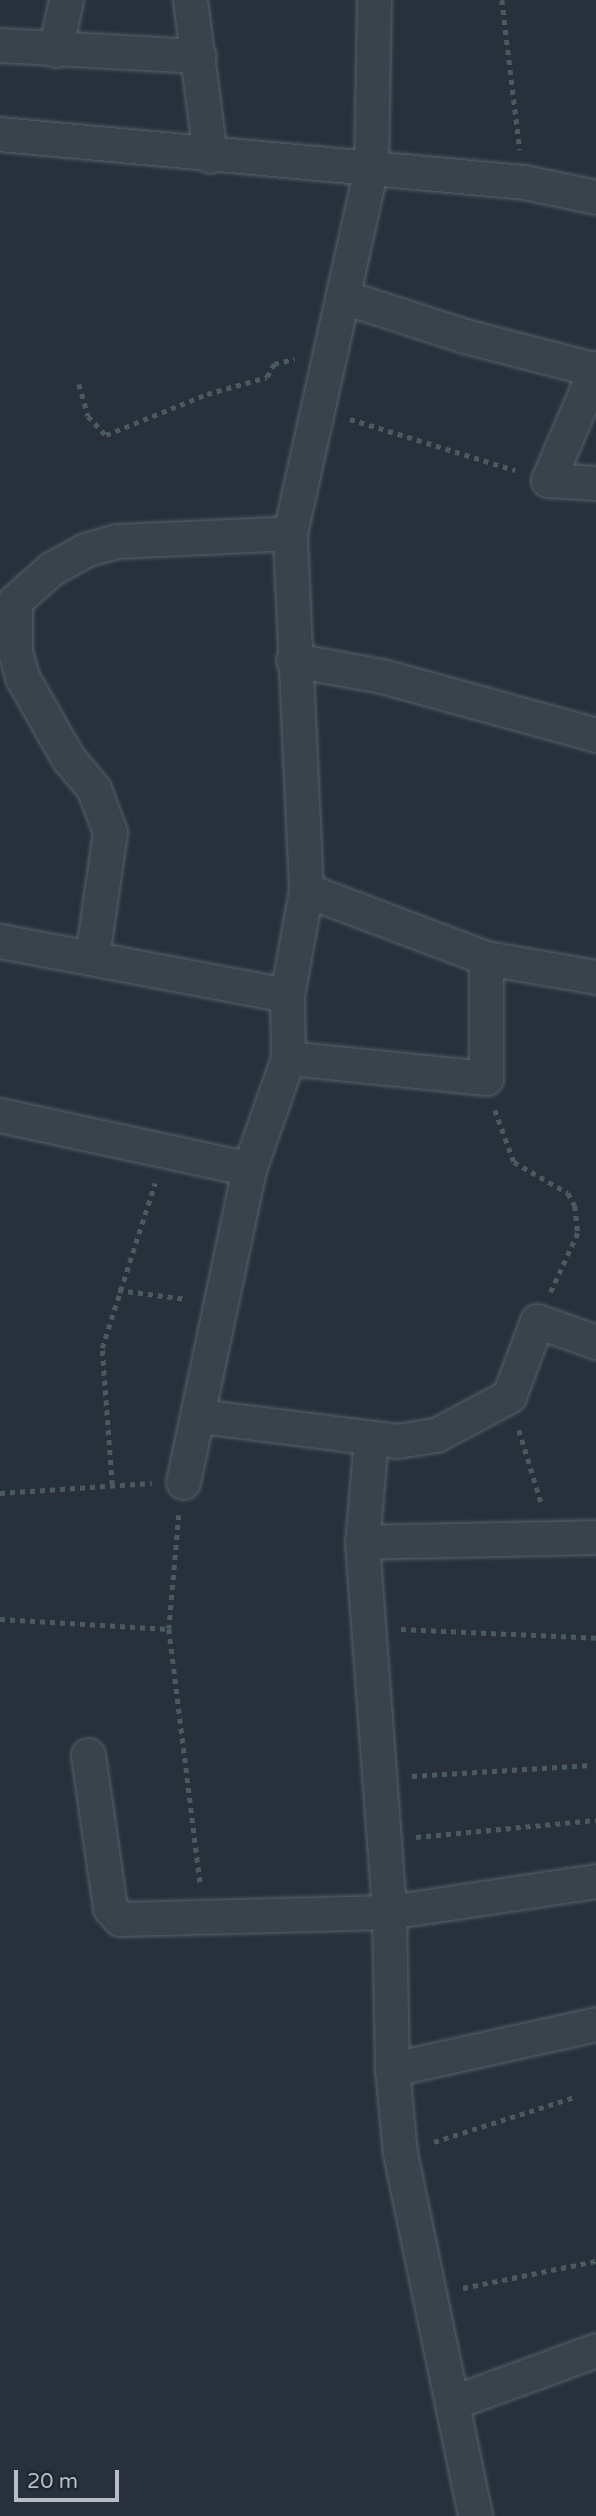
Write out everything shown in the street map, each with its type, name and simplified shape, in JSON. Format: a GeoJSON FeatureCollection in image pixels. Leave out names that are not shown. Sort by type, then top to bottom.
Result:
{"type":"FeatureCollection","features":[{"type":"Feature","properties":{"kind":"street"},"geometry":{"type":"LineString","coordinates":[[55,50],[65,0]]}},
{"type":"Feature","properties":{"kind":"street"},"geometry":{"type":"LineString","coordinates":[[190,0],[210,156]]}},
{"type":"Feature","properties":{"kind":"street"},"geometry":{"type":"LineString","coordinates":[[183,1482],[224,1304],[249,1169],[288,1058],[287,995],[306,890],[293,660],[290,533],[371,169],[374,0]]}},
{"type":"Feature","properties":{"kind":"street"},"geometry":{"type":"LineString","coordinates":[[0,45],[55,50],[199,55]]}},
{"type":"Feature","properties":{"kind":"street"},"geometry":{"type":"LineString","coordinates":[[0,134],[210,156],[524,182],[596,197]]}},
{"type":"Feature","properties":{"kind":"street"},"geometry":{"type":"LineString","coordinates":[[344,297],[465,337],[596,369],[548,480],[596,483]]}},
{"type":"Feature","properties":{"kind":"street"},"geometry":{"type":"LineString","coordinates":[[92,957],[110,832],[94,789],[68,758],[22,677],[15,652],[15,601],[51,569],[85,550],[117,541],[290,533]]}},
{"type":"Feature","properties":{"kind":"street"},"geometry":{"type":"LineString","coordinates":[[293,660],[382,676],[596,735]]}},
{"type":"Feature","properties":{"kind":"street"},"geometry":{"type":"LineString","coordinates":[[306,890],[486,958],[596,976]]}},
{"type":"Feature","properties":{"kind":"street"},"geometry":{"type":"LineString","coordinates":[[0,941],[287,995]]}},
{"type":"Feature","properties":{"kind":"street"},"geometry":{"type":"LineString","coordinates":[[288,1058],[486,1077],[486,958]]}},
{"type":"Feature","properties":{"kind":"street"},"geometry":{"type":"LineString","coordinates":[[0,1115],[249,1169]]}},
{"type":"Feature","properties":{"kind":"street"},"geometry":{"type":"LineString","coordinates":[[200,1416],[397,1441],[436,1435],[509,1396],[537,1321],[596,1342]]}},
{"type":"Feature","properties":{"kind":"street"},"geometry":{"type":"LineString","coordinates":[[371,1438],[362,1542],[389,1912],[392,2069],[400,2153],[427,2296],[454,2402],[475,2516]]}},
{"type":"Feature","properties":{"kind":"street"},"geometry":{"type":"LineString","coordinates":[[362,1542],[596,1537]]}},
{"type":"Feature","properties":{"kind":"street"},"geometry":{"type":"LineString","coordinates":[[88,1755],[112,1913],[125,1920],[389,1912],[596,1881]]}},
{"type":"Feature","properties":{"kind":"street"},"geometry":{"type":"LineString","coordinates":[[392,2069],[596,2024]]}},
{"type":"Feature","properties":{"kind":"street"},"geometry":{"type":"LineString","coordinates":[[454,2402],[596,2350]]}},
{"type":"Feature","properties":{"kind":"path"},"geometry":{"type":"LineString","coordinates":[[502,0],[524,182]]}},
{"type":"Feature","properties":{"kind":"path"},"geometry":{"type":"LineString","coordinates":[[79,384],[88,416],[106,435],[207,394],[267,377],[274,364],[330,360]]}},
{"type":"Feature","properties":{"kind":"path"},"geometry":{"type":"LineString","coordinates":[[319,409],[548,480]]}},
{"type":"Feature","properties":{"kind":"path"},"geometry":{"type":"LineString","coordinates":[[486,1077],[507,1152],[526,1173],[568,1193],[579,1219],[578,1233],[537,1321]]}},
{"type":"Feature","properties":{"kind":"path"},"geometry":{"type":"LineString","coordinates":[[0,1493],[112,1485],[102,1369],[118,1290],[166,1152]]}},
{"type":"Feature","properties":{"kind":"path"},"geometry":{"type":"LineString","coordinates":[[118,1290],[224,1304]]}},
{"type":"Feature","properties":{"kind":"path"},"geometry":{"type":"LineString","coordinates":[[509,1396],[553,1539]]}},
{"type":"Feature","properties":{"kind":"path"},"geometry":{"type":"LineString","coordinates":[[183,1482],[169,1629],[204,1918]]}},
{"type":"Feature","properties":{"kind":"path"},"geometry":{"type":"LineString","coordinates":[[0,1619],[169,1629]]}},
{"type":"Feature","properties":{"kind":"path"},"geometry":{"type":"LineString","coordinates":[[369,1628],[596,1638]]}},
{"type":"Feature","properties":{"kind":"path"},"geometry":{"type":"LineString","coordinates":[[379,1778],[591,1765]]}},
{"type":"Feature","properties":{"kind":"path"},"geometry":{"type":"LineString","coordinates":[[384,1840],[596,1820]]}},
{"type":"Feature","properties":{"kind":"path"},"geometry":{"type":"LineString","coordinates":[[400,2153],[574,2097]]}},
{"type":"Feature","properties":{"kind":"path"},"geometry":{"type":"LineString","coordinates":[[427,2296],[596,2261]]}}]}
